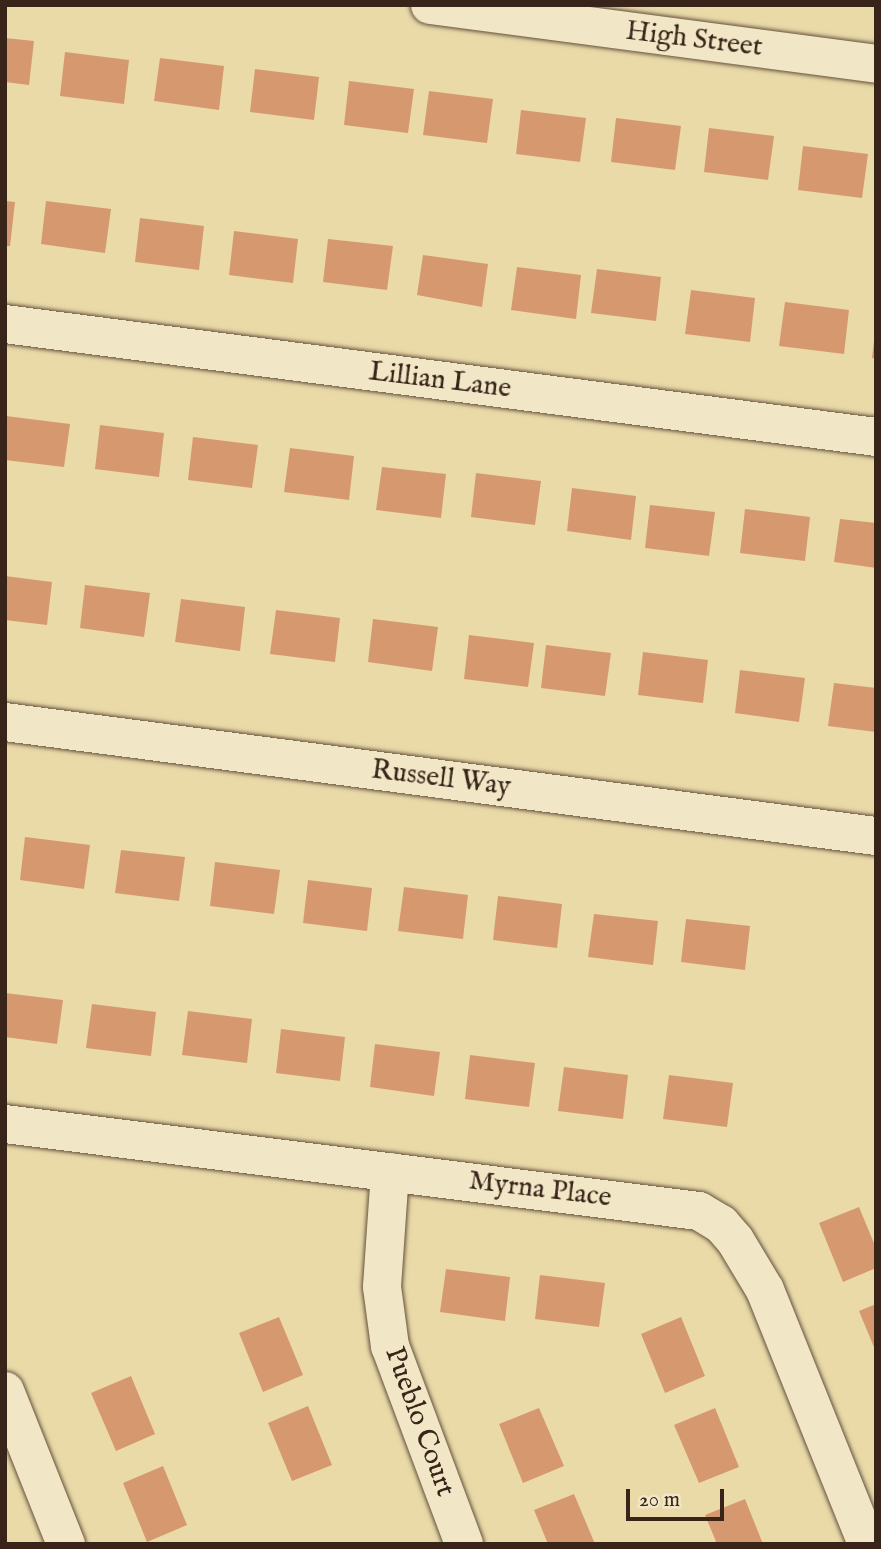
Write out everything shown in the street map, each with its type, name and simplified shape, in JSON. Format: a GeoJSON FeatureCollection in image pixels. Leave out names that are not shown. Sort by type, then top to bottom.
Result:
{"type":"FeatureCollection","features":[{"type":"Feature","properties":{"kind":"street","name":"High Street"},"geometry":{"type":"LineString","coordinates":[[430,5],[876,64]]}},
{"type":"Feature","properties":{"kind":"street","name":"Lillian Lane"},"geometry":{"type":"LineString","coordinates":[[5,324],[876,437]]}},
{"type":"Feature","properties":{"kind":"street","name":"Russell Way"},"geometry":{"type":"LineString","coordinates":[[5,722],[876,835]]}},
{"type":"Feature","properties":{"kind":"street","name":"Myrna Place"},"geometry":{"type":"LineString","coordinates":[[5,1124],[680,1206],[721,1224],[765,1290],[867,1544]]}},
{"type":"Feature","properties":{"kind":"street","name":"Pueblo Court"},"geometry":{"type":"LineString","coordinates":[[390,1172],[382,1287],[390,1346],[464,1544]]}},
{"type":"Feature","properties":{"kind":"street"},"geometry":{"type":"LineString","coordinates":[[5,1391],[66,1544]]}},
{"type":"Feature","properties":{"kind":"building"},"geometry":{"type":"Polygon","coordinates":[[[5,38],[34,41],[29,85],[5,82],[5,38]]]}},
{"type":"Feature","properties":{"kind":"building"},"geometry":{"type":"Polygon","coordinates":[[[65,52],[129,60],[124,104],[60,96],[65,52]]]}},
{"type":"Feature","properties":{"kind":"building"},"geometry":{"type":"Polygon","coordinates":[[[160,58],[224,66],[219,110],[154,101],[160,58]]]}},
{"type":"Feature","properties":{"kind":"building"},"geometry":{"type":"Polygon","coordinates":[[[255,69],[319,77],[314,120],[250,112],[255,69]]]}},
{"type":"Feature","properties":{"kind":"building"},"geometry":{"type":"Polygon","coordinates":[[[349,81],[414,89],[408,133],[344,125],[349,81]]]}},
{"type":"Feature","properties":{"kind":"building"},"geometry":{"type":"Polygon","coordinates":[[[429,91],[493,99],[487,143],[423,135],[429,91]]]}},
{"type":"Feature","properties":{"kind":"building"},"geometry":{"type":"Polygon","coordinates":[[[521,110],[586,118],[580,162],[516,154],[521,110]]]}},
{"type":"Feature","properties":{"kind":"building"},"geometry":{"type":"Polygon","coordinates":[[[616,118],[681,126],[675,170],[611,162],[616,118]]]}},
{"type":"Feature","properties":{"kind":"building"},"geometry":{"type":"Polygon","coordinates":[[[709,128],[774,136],[768,180],[704,172],[709,128]]]}},
{"type":"Feature","properties":{"kind":"building"},"geometry":{"type":"Polygon","coordinates":[[[803,146],[868,154],[862,198],[798,190],[803,146]]]}},
{"type":"Feature","properties":{"kind":"building"},"geometry":{"type":"Polygon","coordinates":[[[5,201],[15,202],[10,246],[5,246],[5,201]]]}},
{"type":"Feature","properties":{"kind":"building"},"geometry":{"type":"Polygon","coordinates":[[[46,201],[111,209],[105,253],[41,244],[46,201]]]}},
{"type":"Feature","properties":{"kind":"building"},"geometry":{"type":"Polygon","coordinates":[[[140,218],[204,226],[199,270],[135,262],[140,218]]]}},
{"type":"Feature","properties":{"kind":"building"},"geometry":{"type":"Polygon","coordinates":[[[234,231],[298,239],[293,283],[229,275],[234,231]]]}},
{"type":"Feature","properties":{"kind":"building"},"geometry":{"type":"Polygon","coordinates":[[[328,239],[393,246],[387,290],[323,282],[328,239]]]}},
{"type":"Feature","properties":{"kind":"building"},"geometry":{"type":"Polygon","coordinates":[[[423,255],[488,264],[482,307],[417,295],[423,255]]]}},
{"type":"Feature","properties":{"kind":"building"},"geometry":{"type":"Polygon","coordinates":[[[517,267],[581,275],[576,319],[511,310],[517,267]]]}},
{"type":"Feature","properties":{"kind":"building"},"geometry":{"type":"Polygon","coordinates":[[[597,269],[661,277],[656,321],[591,313],[597,269]]]}},
{"type":"Feature","properties":{"kind":"building"},"geometry":{"type":"Polygon","coordinates":[[[691,290],[755,298],[750,342],[685,334],[691,290]]]}},
{"type":"Feature","properties":{"kind":"building"},"geometry":{"type":"Polygon","coordinates":[[[785,302],[849,310],[844,354],[779,346],[785,302]]]}},
{"type":"Feature","properties":{"kind":"building"},"geometry":{"type":"Polygon","coordinates":[[[876,341],[876,359],[872,358],[876,341]]]}},
{"type":"Feature","properties":{"kind":"building"},"geometry":{"type":"Polygon","coordinates":[[[6,416],[70,424],[64,467],[5,460],[6,416]]]}},
{"type":"Feature","properties":{"kind":"building"},"geometry":{"type":"Polygon","coordinates":[[[100,425],[164,433],[159,477],[95,469],[100,425]]]}},
{"type":"Feature","properties":{"kind":"building"},"geometry":{"type":"Polygon","coordinates":[[[193,437],[258,445],[252,488],[188,480],[193,437]]]}},
{"type":"Feature","properties":{"kind":"building"},"geometry":{"type":"Polygon","coordinates":[[[290,448],[354,456],[349,500],[284,492],[290,448]]]}},
{"type":"Feature","properties":{"kind":"building"},"geometry":{"type":"Polygon","coordinates":[[[382,467],[446,474],[441,518],[376,510],[382,467]]]}},
{"type":"Feature","properties":{"kind":"building"},"geometry":{"type":"Polygon","coordinates":[[[476,473],[541,481],[535,525],[471,517],[476,473]]]}},
{"type":"Feature","properties":{"kind":"building"},"geometry":{"type":"Polygon","coordinates":[[[572,488],[636,496],[631,540],[567,531],[572,488]]]}},
{"type":"Feature","properties":{"kind":"building"},"geometry":{"type":"Polygon","coordinates":[[[650,505],[715,512],[709,556],[645,548],[650,505]]]}},
{"type":"Feature","properties":{"kind":"building"},"geometry":{"type":"Polygon","coordinates":[[[745,509],[810,517],[805,561],[740,553],[745,509]]]}},
{"type":"Feature","properties":{"kind":"building"},"geometry":{"type":"Polygon","coordinates":[[[840,519],[876,523],[876,568],[834,562],[840,519]]]}},
{"type":"Feature","properties":{"kind":"building"},"geometry":{"type":"Polygon","coordinates":[[[5,576],[52,582],[47,625],[5,620],[5,576]]]}},
{"type":"Feature","properties":{"kind":"building"},"geometry":{"type":"Polygon","coordinates":[[[85,585],[150,593],[144,637],[80,628],[85,585]]]}},
{"type":"Feature","properties":{"kind":"building"},"geometry":{"type":"Polygon","coordinates":[[[181,599],[245,607],[240,651],[175,642],[181,599]]]}},
{"type":"Feature","properties":{"kind":"building"},"geometry":{"type":"Polygon","coordinates":[[[276,610],[340,618],[335,662],[270,654],[276,610]]]}},
{"type":"Feature","properties":{"kind":"building"},"geometry":{"type":"Polygon","coordinates":[[[373,619],[438,627],[432,671],[368,662],[373,619]]]}},
{"type":"Feature","properties":{"kind":"building"},"geometry":{"type":"Polygon","coordinates":[[[469,635],[534,643],[528,687],[464,679],[469,635]]]}},
{"type":"Feature","properties":{"kind":"building"},"geometry":{"type":"Polygon","coordinates":[[[546,645],[611,653],[605,696],[541,688],[546,645]]]}},
{"type":"Feature","properties":{"kind":"building"},"geometry":{"type":"Polygon","coordinates":[[[643,652],[708,660],[703,703],[638,695],[643,652]]]}},
{"type":"Feature","properties":{"kind":"building"},"geometry":{"type":"Polygon","coordinates":[[[740,670],[805,678],[799,722],[735,713],[740,670]]]}},
{"type":"Feature","properties":{"kind":"building"},"geometry":{"type":"Polygon","coordinates":[[[834,683],[876,688],[876,732],[828,726],[834,683]]]}},
{"type":"Feature","properties":{"kind":"building"},"geometry":{"type":"Polygon","coordinates":[[[25,837],[90,845],[84,889],[20,880],[25,837]]]}},
{"type":"Feature","properties":{"kind":"building"},"geometry":{"type":"Polygon","coordinates":[[[121,850],[185,857],[179,901],[115,893],[121,850]]]}},
{"type":"Feature","properties":{"kind":"building"},"geometry":{"type":"Polygon","coordinates":[[[215,862],[280,870],[274,914],[210,906],[215,862]]]}},
{"type":"Feature","properties":{"kind":"building"},"geometry":{"type":"Polygon","coordinates":[[[308,880],[372,888],[367,931],[303,923],[308,880]]]}},
{"type":"Feature","properties":{"kind":"building"},"geometry":{"type":"Polygon","coordinates":[[[404,887],[468,895],[463,939],[398,931],[404,887]]]}},
{"type":"Feature","properties":{"kind":"building"},"geometry":{"type":"Polygon","coordinates":[[[498,896],[562,904],[557,948],[493,940],[498,896]]]}},
{"type":"Feature","properties":{"kind":"building"},"geometry":{"type":"Polygon","coordinates":[[[594,914],[658,921],[653,965],[588,957],[594,914]]]}},
{"type":"Feature","properties":{"kind":"building"},"geometry":{"type":"Polygon","coordinates":[[[686,919],[750,926],[745,970],[681,962],[686,919]]]}},
{"type":"Feature","properties":{"kind":"building"},"geometry":{"type":"Polygon","coordinates":[[[5,993],[63,1000],[57,1044],[5,1037],[5,993]]]}},
{"type":"Feature","properties":{"kind":"building"},"geometry":{"type":"Polygon","coordinates":[[[92,1004],[156,1012],[151,1056],[86,1048],[92,1004]]]}},
{"type":"Feature","properties":{"kind":"building"},"geometry":{"type":"Polygon","coordinates":[[[188,1011],[252,1019],[247,1063],[182,1055],[188,1011]]]}},
{"type":"Feature","properties":{"kind":"building"},"geometry":{"type":"Polygon","coordinates":[[[281,1029],[345,1037],[340,1081],[276,1073],[281,1029]]]}},
{"type":"Feature","properties":{"kind":"building"},"geometry":{"type":"Polygon","coordinates":[[[375,1044],[440,1052],[434,1096],[370,1087],[375,1044]]]}},
{"type":"Feature","properties":{"kind":"building"},"geometry":{"type":"Polygon","coordinates":[[[470,1055],[535,1063],[529,1107],[465,1099],[470,1055]]]}},
{"type":"Feature","properties":{"kind":"building"},"geometry":{"type":"Polygon","coordinates":[[[564,1067],[628,1075],[623,1119],[558,1111],[564,1067]]]}},
{"type":"Feature","properties":{"kind":"building"},"geometry":{"type":"Polygon","coordinates":[[[669,1075],[733,1083],[727,1127],[663,1119],[669,1075]]]}},
{"type":"Feature","properties":{"kind":"building"},"geometry":{"type":"Polygon","coordinates":[[[859,1207],[876,1248],[876,1268],[843,1282],[819,1223],[859,1207]]]}},
{"type":"Feature","properties":{"kind":"building"},"geometry":{"type":"Polygon","coordinates":[[[446,1269],[510,1277],[505,1321],[440,1312],[446,1269]]]}},
{"type":"Feature","properties":{"kind":"building"},"geometry":{"type":"Polygon","coordinates":[[[540,1275],[605,1283],[599,1327],[535,1319],[540,1275]]]}},
{"type":"Feature","properties":{"kind":"building"},"geometry":{"type":"Polygon","coordinates":[[[876,1304],[876,1352],[859,1311],[876,1304]]]}},
{"type":"Feature","properties":{"kind":"building"},"geometry":{"type":"Polygon","coordinates":[[[279,1317],[303,1375],[263,1392],[239,1333],[279,1317]]]}},
{"type":"Feature","properties":{"kind":"building"},"geometry":{"type":"Polygon","coordinates":[[[681,1317],[705,1376],[665,1393],[641,1334],[681,1317]]]}},
{"type":"Feature","properties":{"kind":"building"},"geometry":{"type":"Polygon","coordinates":[[[131,1376],[155,1434],[116,1451],[91,1393],[131,1376]]]}},
{"type":"Feature","properties":{"kind":"building"},"geometry":{"type":"Polygon","coordinates":[[[308,1406],[332,1465],[292,1481],[268,1423],[308,1406]]]}},
{"type":"Feature","properties":{"kind":"building"},"geometry":{"type":"Polygon","coordinates":[[[539,1408],[564,1466],[523,1483],[499,1424],[539,1408]]]}},
{"type":"Feature","properties":{"kind":"building"},"geometry":{"type":"Polygon","coordinates":[[[715,1408],[739,1467],[699,1483],[674,1425],[715,1408]]]}},
{"type":"Feature","properties":{"kind":"building"},"geometry":{"type":"Polygon","coordinates":[[[163,1466],[187,1525],[147,1542],[123,1483],[163,1466]]]}},
{"type":"Feature","properties":{"kind":"building"},"geometry":{"type":"Polygon","coordinates":[[[574,1494],[595,1544],[548,1544],[534,1510],[574,1494]]]}},
{"type":"Feature","properties":{"kind":"building"},"geometry":{"type":"Polygon","coordinates":[[[745,1499],[763,1544],[717,1544],[705,1515],[745,1499]]]}}]}
